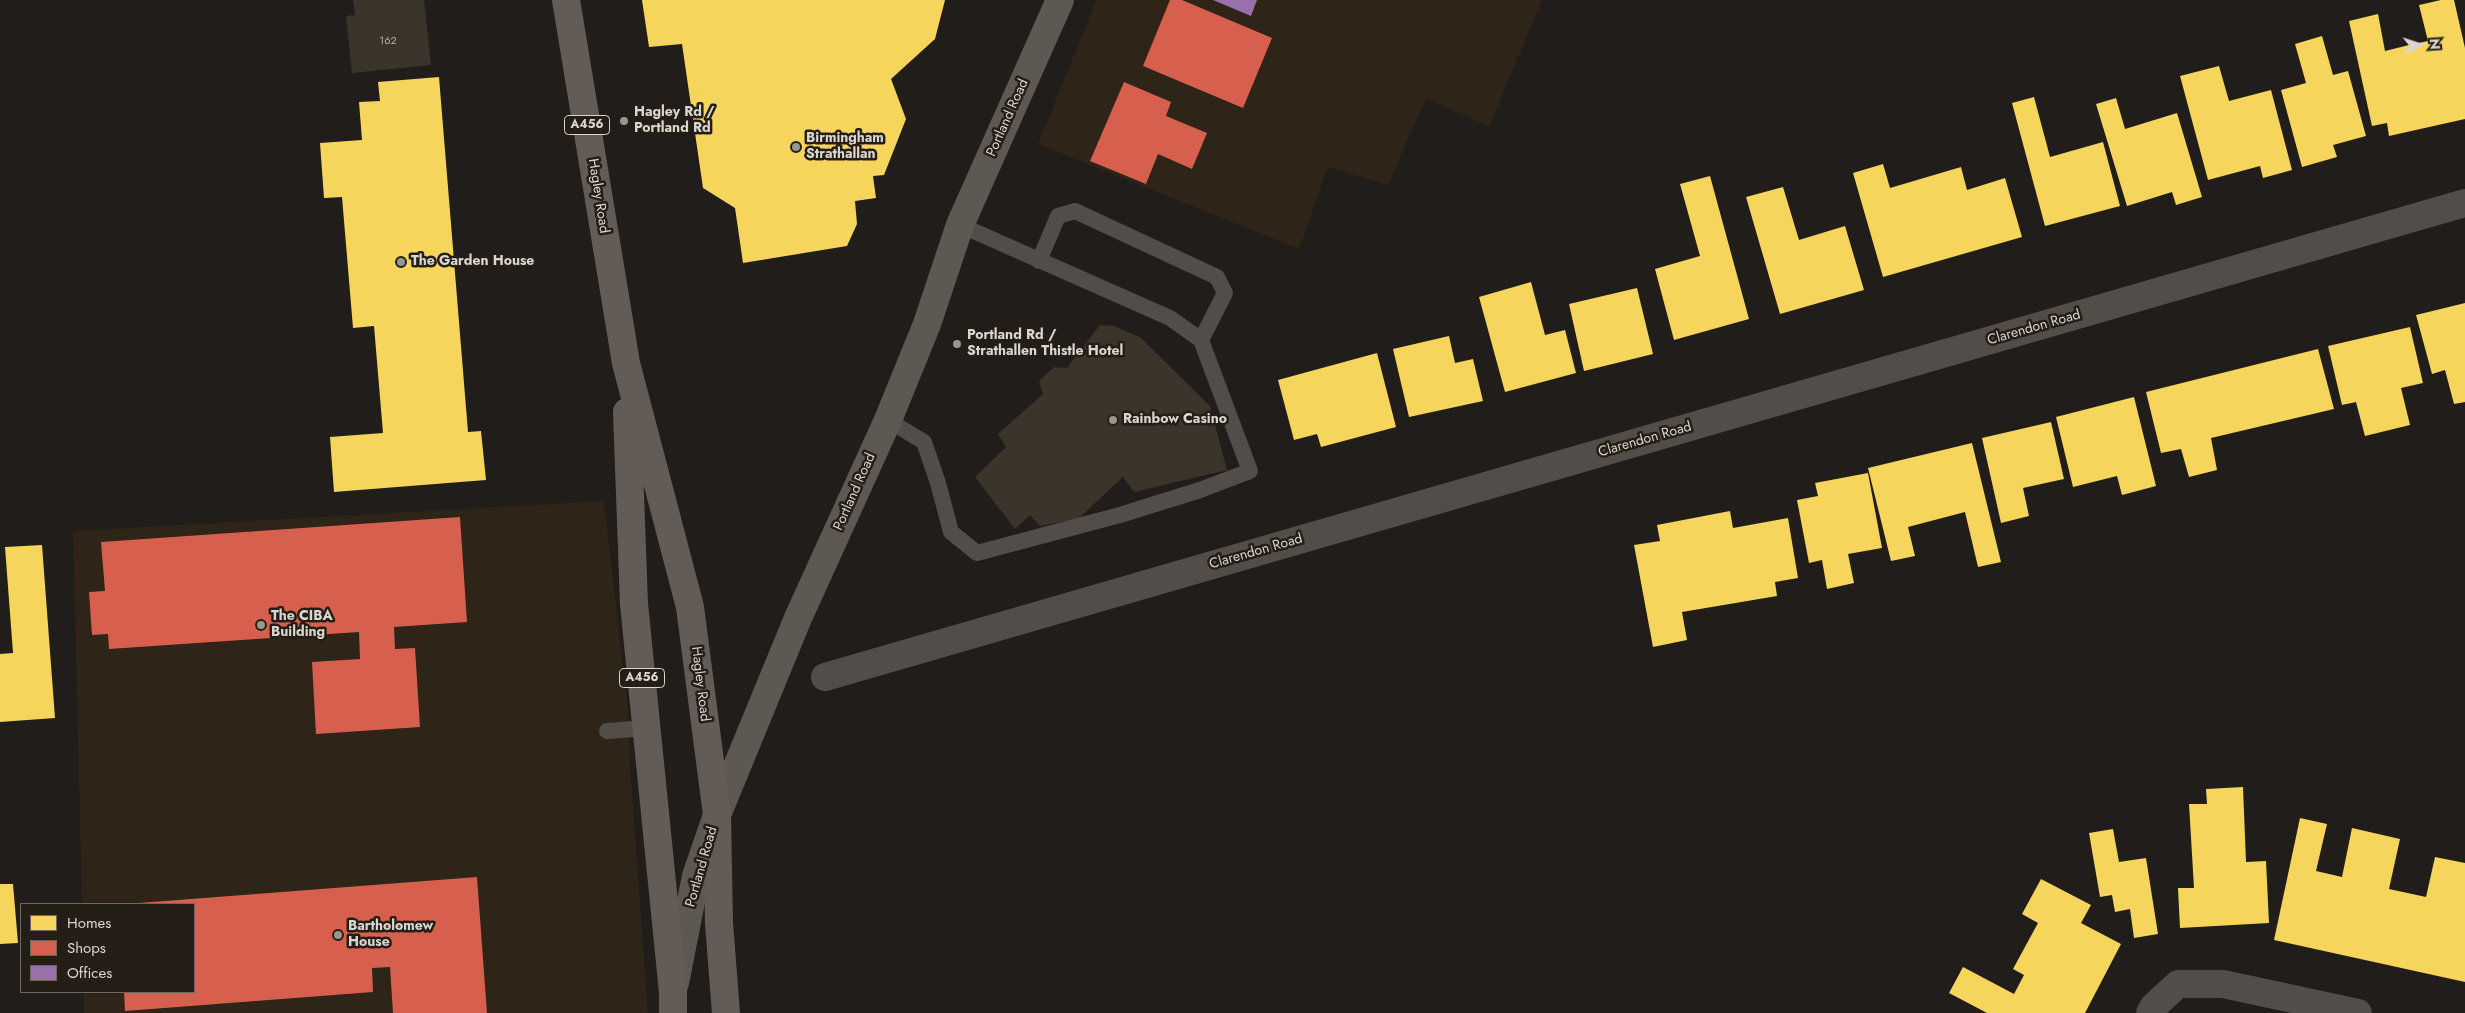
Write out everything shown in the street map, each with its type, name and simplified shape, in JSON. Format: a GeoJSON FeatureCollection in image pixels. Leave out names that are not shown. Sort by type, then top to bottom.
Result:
{"type":"FeatureCollection","features":[{"type":"Feature","properties":{"kind":"highway","name":"Hagley Road"},"geometry":{"type":"LineString","coordinates":[[566,0],[626,363],[690,607],[717,815],[719,923],[726,1013]]}},
{"type":"Feature","properties":{"kind":"highway","name":"Hagley Road"},"geometry":{"type":"LineString","coordinates":[[626,363],[634,604],[673,1002]]}},
{"type":"Feature","properties":{"kind":"main road","name":"Portland Road"},"geometry":{"type":"LineString","coordinates":[[673,1002],[696,876],[717,815],[798,618],[888,420],[927,324],[960,224],[1060,0]]}},
{"type":"Feature","properties":{"kind":"street","name":"Clarendon Road"},"geometry":{"type":"LineString","coordinates":[[825,677],[2465,203]]}},
{"type":"Feature","properties":{"kind":"street"},"geometry":{"type":"LineString","coordinates":[[2150,1013],[2154,1006],[2178,984],[2224,984],[2358,1013]]}},
{"type":"Feature","properties":{"kind":"lane"},"geometry":{"type":"LineString","coordinates":[[1039,261],[1058,216],[1075,210],[1216,277],[1225,293],[1201,340]]}},
{"type":"Feature","properties":{"kind":"lane"},"geometry":{"type":"LineString","coordinates":[[888,420],[924,442],[938,483],[951,532],[977,553],[1120,515],[1200,490],[1250,471],[1201,340],[1170,318],[960,224]]}},
{"type":"Feature","properties":{"kind":"lane"},"geometry":{"type":"LineString","coordinates":[[607,731],[647,728]]}},
{"type":"Feature","properties":{"kind":"shaded area"},"geometry":{"type":"Polygon","coordinates":[[[1096,0],[1542,0],[1489,127],[1426,98],[1388,185],[1328,167],[1299,249],[1038,144],[1096,0]]]}},
{"type":"Feature","properties":{"kind":"shaded area"},"geometry":{"type":"Polygon","coordinates":[[[604,501],[628,709],[630,765],[648,1013],[84,1013],[84,993],[195,993],[195,903],[82,903],[73,531],[604,501]]]}},
{"type":"Feature","properties":{"kind":"building: Homes","name":"Birmingham Strathallan"},"geometry":{"type":"Polygon","coordinates":[[[642,0],[945,0],[935,39],[891,79],[906,119],[884,175],[873,176],[876,198],[855,201],[857,224],[847,246],[743,263],[735,208],[703,188],[682,44],[649,47],[642,0]]]}},
{"type":"Feature","properties":{"kind":"building: Homes"},"geometry":{"type":"Polygon","coordinates":[[[2441,0],[2454,0],[2465,48],[2465,119],[2389,136],[2387,123],[2372,126],[2349,21],[2378,14],[2385,51],[2428,41],[2419,5],[2441,0]]]}},
{"type":"Feature","properties":{"kind":"building: Homes"},"geometry":{"type":"Polygon","coordinates":[[[2322,36],[2333,75],[2348,71],[2366,136],[2333,145],[2337,157],[2302,167],[2281,90],[2306,83],[2295,44],[2322,36]]]}},
{"type":"Feature","properties":{"kind":"building: Homes"},"geometry":{"type":"Polygon","coordinates":[[[2219,66],[2229,101],[2271,90],[2292,170],[2263,178],[2260,166],[2208,180],[2180,76],[2219,66]]]}},
{"type":"Feature","properties":{"kind":"building: Homes","name":"The Garden House"},"geometry":{"type":"Polygon","coordinates":[[[439,77],[468,432],[481,431],[486,480],[334,492],[330,437],[383,433],[374,326],[353,328],[342,197],[324,198],[320,143],[362,140],[359,102],[380,101],[378,82],[439,77]]]}},
{"type":"Feature","properties":{"kind":"building: Homes"},"geometry":{"type":"Polygon","coordinates":[[[2034,97],[2050,157],[2103,142],[2120,206],[2045,226],[2012,103],[2034,97]]]}},
{"type":"Feature","properties":{"kind":"building: Homes"},"geometry":{"type":"Polygon","coordinates":[[[2116,98],[2125,129],[2177,113],[2202,197],[2176,205],[2172,192],[2127,206],[2096,104],[2116,98]]]}},
{"type":"Feature","properties":{"kind":"building: Homes"},"geometry":{"type":"Polygon","coordinates":[[[1883,164],[1890,188],[1961,167],[1967,190],[2005,178],[2022,237],[1883,277],[1853,173],[1883,164]]]}},
{"type":"Feature","properties":{"kind":"building: Homes"},"geometry":{"type":"Polygon","coordinates":[[[1710,176],[1749,319],[1674,340],[1655,269],[1700,256],[1680,184],[1710,176]]]}},
{"type":"Feature","properties":{"kind":"building: Homes"},"geometry":{"type":"Polygon","coordinates":[[[1783,187],[1799,240],[1845,226],[1864,290],[1780,314],[1746,197],[1783,187]]]}},
{"type":"Feature","properties":{"kind":"building: Homes"},"geometry":{"type":"Polygon","coordinates":[[[1531,282],[1545,335],[1565,330],[1576,373],[1505,392],[1479,297],[1531,282]]]}},
{"type":"Feature","properties":{"kind":"building: Homes"},"geometry":{"type":"Polygon","coordinates":[[[1637,288],[1653,354],[1584,371],[1569,304],[1637,288]]]}},
{"type":"Feature","properties":{"kind":"building: Homes"},"geometry":{"type":"Polygon","coordinates":[[[2465,303],[2465,402],[2454,404],[2445,370],[2432,374],[2416,315],[2465,303]]]}},
{"type":"Feature","properties":{"kind":"building: Homes"},"geometry":{"type":"Polygon","coordinates":[[[2410,327],[2423,383],[2401,388],[2410,425],[2365,436],[2356,402],[2342,405],[2328,346],[2410,327]]]}},
{"type":"Feature","properties":{"kind":"building: Homes"},"geometry":{"type":"Polygon","coordinates":[[[1449,336],[1455,363],[1473,359],[1483,401],[1409,417],[1393,349],[1449,336]]]}},
{"type":"Feature","properties":{"kind":"building: Homes"},"geometry":{"type":"Polygon","coordinates":[[[2318,349],[2334,409],[2211,438],[2217,470],[2189,477],[2181,449],[2161,453],[2146,392],[2318,349]]]}},
{"type":"Feature","properties":{"kind":"building: Homes"},"geometry":{"type":"Polygon","coordinates":[[[1377,353],[1396,427],[1321,447],[1317,434],[1294,440],[1278,380],[1377,353]]]}},
{"type":"Feature","properties":{"kind":"building: Homes"},"geometry":{"type":"Polygon","coordinates":[[[2134,397],[2156,486],[2122,495],[2117,476],[2073,487],[2056,417],[2134,397]]]}},
{"type":"Feature","properties":{"kind":"building: Homes"},"geometry":{"type":"Polygon","coordinates":[[[2051,422],[2064,479],[2023,488],[2029,516],[2001,523],[1982,438],[2051,422]]]}},
{"type":"Feature","properties":{"kind":"building: Homes"},"geometry":{"type":"Polygon","coordinates":[[[1972,443],[2001,562],[1978,567],[1965,512],[1908,527],[1915,556],[1891,561],[1868,468],[1972,443]]]}},
{"type":"Feature","properties":{"kind":"building: Homes"},"geometry":{"type":"Polygon","coordinates":[[[1868,473],[1882,548],[1848,554],[1854,583],[1827,589],[1822,560],[1809,563],[1797,500],[1818,496],[1815,483],[1868,473]]]}},
{"type":"Feature","properties":{"kind":"building: Homes"},"geometry":{"type":"Polygon","coordinates":[[[1730,511],[1733,528],[1788,518],[1798,578],[1775,582],[1777,596],[1682,612],[1687,640],[1653,647],[1634,545],[1660,541],[1657,525],[1730,511]]]}},
{"type":"Feature","properties":{"kind":"building: Homes"},"geometry":{"type":"Polygon","coordinates":[[[42,545],[55,718],[0,722],[0,654],[13,653],[5,547],[42,545]]]}},
{"type":"Feature","properties":{"kind":"building: Homes"},"geometry":{"type":"Polygon","coordinates":[[[2243,787],[2246,862],[2266,861],[2269,923],[2180,928],[2178,888],[2194,888],[2189,804],[2207,804],[2206,789],[2243,787]]]}},
{"type":"Feature","properties":{"kind":"building: Homes"},"geometry":{"type":"Polygon","coordinates":[[[2300,818],[2327,824],[2316,871],[2342,877],[2352,828],[2400,839],[2389,889],[2426,897],[2435,857],[2465,863],[2465,982],[2274,940],[2300,818]]]}},
{"type":"Feature","properties":{"kind":"building: Homes"},"geometry":{"type":"Polygon","coordinates":[[[2113,829],[2119,862],[2146,858],[2158,934],[2134,938],[2130,909],[2115,912],[2112,895],[2100,897],[2089,833],[2113,829]]]}},
{"type":"Feature","properties":{"kind":"building: Homes"},"geometry":{"type":"Polygon","coordinates":[[[2041,879],[2091,905],[2081,923],[2121,944],[2085,1013],[1987,1013],[1949,993],[1963,967],[2014,994],[2024,975],[2013,969],[2038,923],[2022,914],[2041,879]]]}},
{"type":"Feature","properties":{"kind":"building: Homes"},"geometry":{"type":"Polygon","coordinates":[[[0,884],[13,884],[18,943],[0,944],[0,884]]]}},
{"type":"Feature","properties":{"kind":"building: Shops"},"geometry":{"type":"Polygon","coordinates":[[[1170,0],[1182,0],[1272,38],[1243,108],[1143,66],[1170,0]]]}},
{"type":"Feature","properties":{"kind":"building: Shops"},"geometry":{"type":"Polygon","coordinates":[[[1124,82],[1171,102],[1166,116],[1207,133],[1192,169],[1158,154],[1146,184],[1090,161],[1124,82]]]}},
{"type":"Feature","properties":{"kind":"building: Shops","name":"The CIBA Building"},"geometry":{"type":"Polygon","coordinates":[[[460,517],[467,622],[394,627],[395,649],[415,648],[420,727],[316,734],[312,662],[360,659],[359,632],[109,649],[108,634],[92,635],[89,592],[105,591],[101,542],[460,517]]]}},
{"type":"Feature","properties":{"kind":"building: Shops","name":"Bartholomew House"},"geometry":{"type":"Polygon","coordinates":[[[477,877],[487,1013],[393,1013],[390,967],[372,968],[373,992],[125,1011],[124,993],[195,993],[195,903],[139,903],[477,877]]]}},
{"type":"Feature","properties":{"kind":"building: Offices"},"geometry":{"type":"Polygon","coordinates":[[[1213,0],[1257,0],[1251,16],[1213,0]]]}},
{"type":"Feature","properties":{"kind":"building: Other"},"geometry":{"type":"Polygon","coordinates":[[[353,0],[424,0],[431,65],[352,73],[346,16],[355,15],[353,0]]]}},
{"type":"Feature","properties":{"kind":"building: Other","name":"Rainbow Casino"},"geometry":{"type":"Polygon","coordinates":[[[1100,325],[1114,326],[1141,338],[1210,406],[1227,470],[1134,492],[1123,477],[1078,519],[1040,526],[1030,515],[1015,529],[975,477],[1006,447],[998,434],[1043,394],[1039,381],[1054,367],[1067,368],[1100,325]]]}},
{"type":"Feature","properties":{"kind":"place","name":"Hagley Rd / Portland Rd"},"geometry":{"type":"Point","coordinates":[624,121]}},
{"type":"Feature","properties":{"kind":"place","name":"Birmingham Strathallan"},"geometry":{"type":"Point","coordinates":[796,147]}},
{"type":"Feature","properties":{"kind":"place","name":"The Garden House"},"geometry":{"type":"Point","coordinates":[401,262]}},
{"type":"Feature","properties":{"kind":"place","name":"Portland Rd / Strathallen Thistle Hotel"},"geometry":{"type":"Point","coordinates":[957,344]}},
{"type":"Feature","properties":{"kind":"place","name":"Rainbow Casino"},"geometry":{"type":"Point","coordinates":[1113,420]}},
{"type":"Feature","properties":{"kind":"place","name":"The CIBA Building"},"geometry":{"type":"Point","coordinates":[261,625]}},
{"type":"Feature","properties":{"kind":"place","name":"Bartholomew House"},"geometry":{"type":"Point","coordinates":[338,935]}}]}
